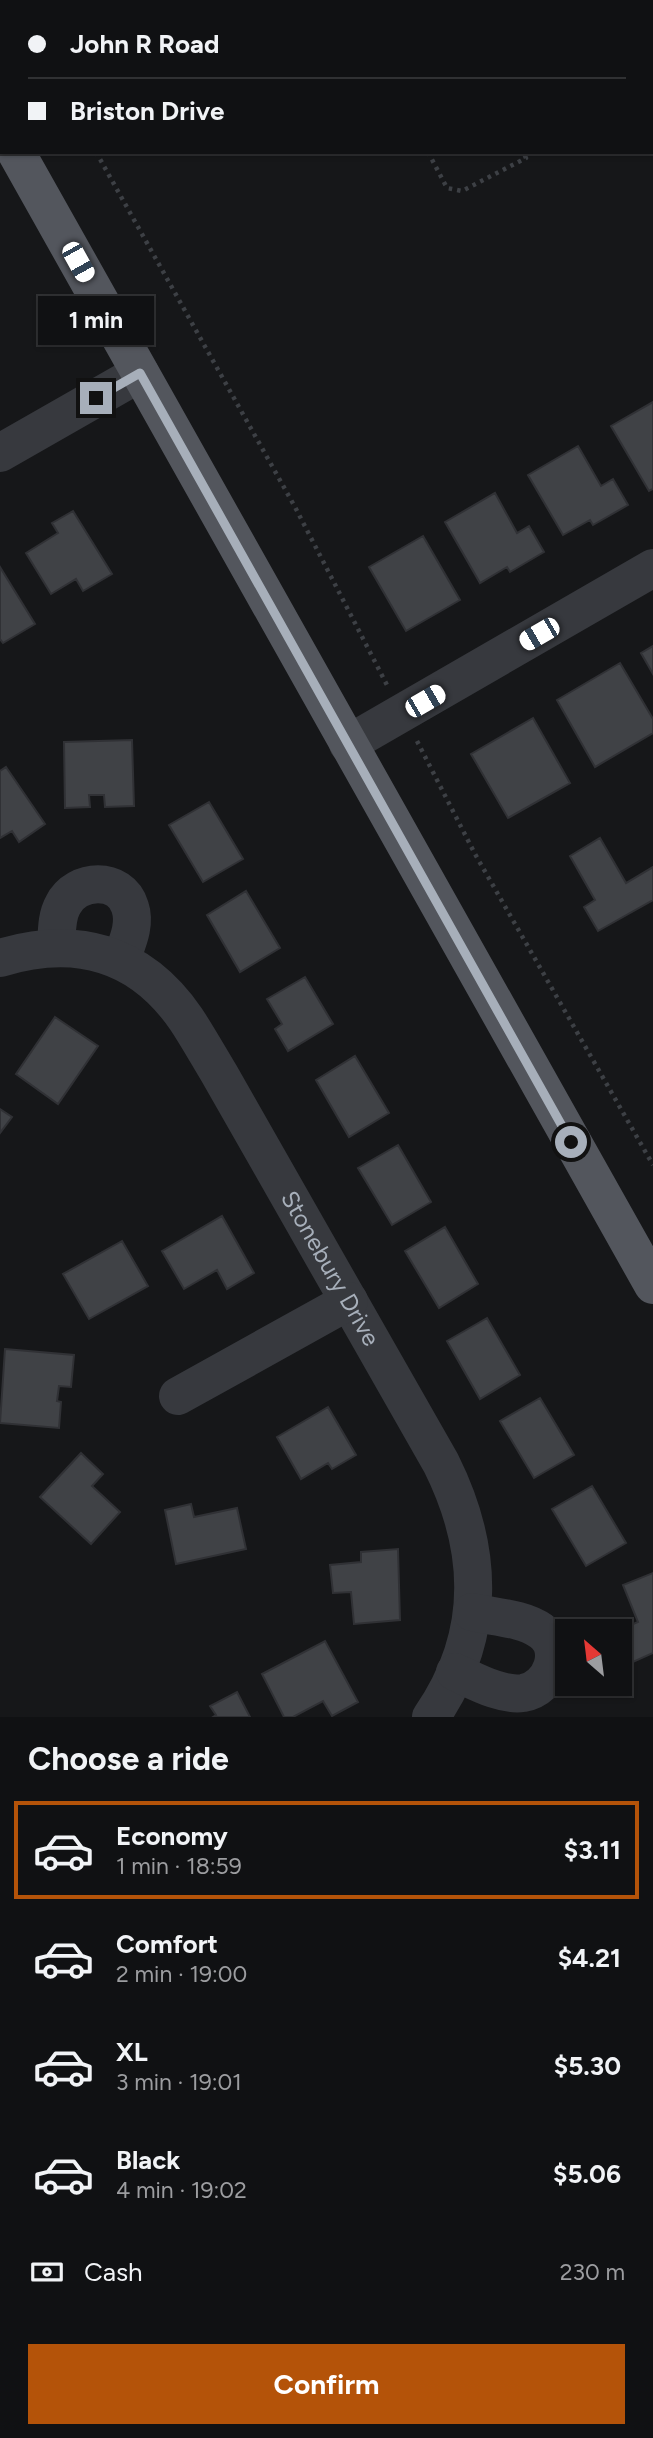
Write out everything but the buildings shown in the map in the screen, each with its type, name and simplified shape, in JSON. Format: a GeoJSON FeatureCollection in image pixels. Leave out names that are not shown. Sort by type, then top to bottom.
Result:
{"type":"FeatureCollection","features":[{"type":"Feature","properties":{"kind":"main road"},"geometry":{"type":"LineString","coordinates":[[17,154],[653,1285]]}},
{"type":"Feature","properties":{"kind":"street"},"geometry":{"type":"LineString","coordinates":[[0,453],[140,373]]}},
{"type":"Feature","properties":{"kind":"street"},"geometry":{"type":"LineString","coordinates":[[348,744],[653,568]]}},
{"type":"Feature","properties":{"kind":"street"},"geometry":{"type":"LineString","coordinates":[[56,947],[59,914],[71,893],[86,886],[103,883],[123,894],[130,906],[130,935],[121,960]]}},
{"type":"Feature","properties":{"kind":"street","name":"Stonebury Drive"},"geometry":{"type":"LineString","coordinates":[[0,958],[23,951],[56,947],[89,951],[121,960],[140,971],[159,988],[186,1019],[349,1301],[457,1495],[472,1551],[472,1612],[455,1672],[430,1717]]}},
{"type":"Feature","properties":{"kind":"street"},"geometry":{"type":"LineString","coordinates":[[178,1396],[349,1301]]}},
{"type":"Feature","properties":{"kind":"street"},"geometry":{"type":"LineString","coordinates":[[455,1672],[489,1686],[522,1693],[545,1682],[551,1672],[554,1658],[551,1643],[544,1633],[531,1625],[472,1612]]}},
{"type":"Feature","properties":{"kind":"path"},"geometry":{"type":"LineString","coordinates":[[97,154],[295,507],[475,854],[653,1165]]}},
{"type":"Feature","properties":{"kind":"path"},"geometry":{"type":"LineString","coordinates":[[429,154],[447,188],[462,191],[526,158],[524,154]]}},
{"type":"Feature","properties":{"kind":"route"},"geometry":{"type":"LineString","coordinates":[[96,398],[140,373],[571,1142]]}}]}
